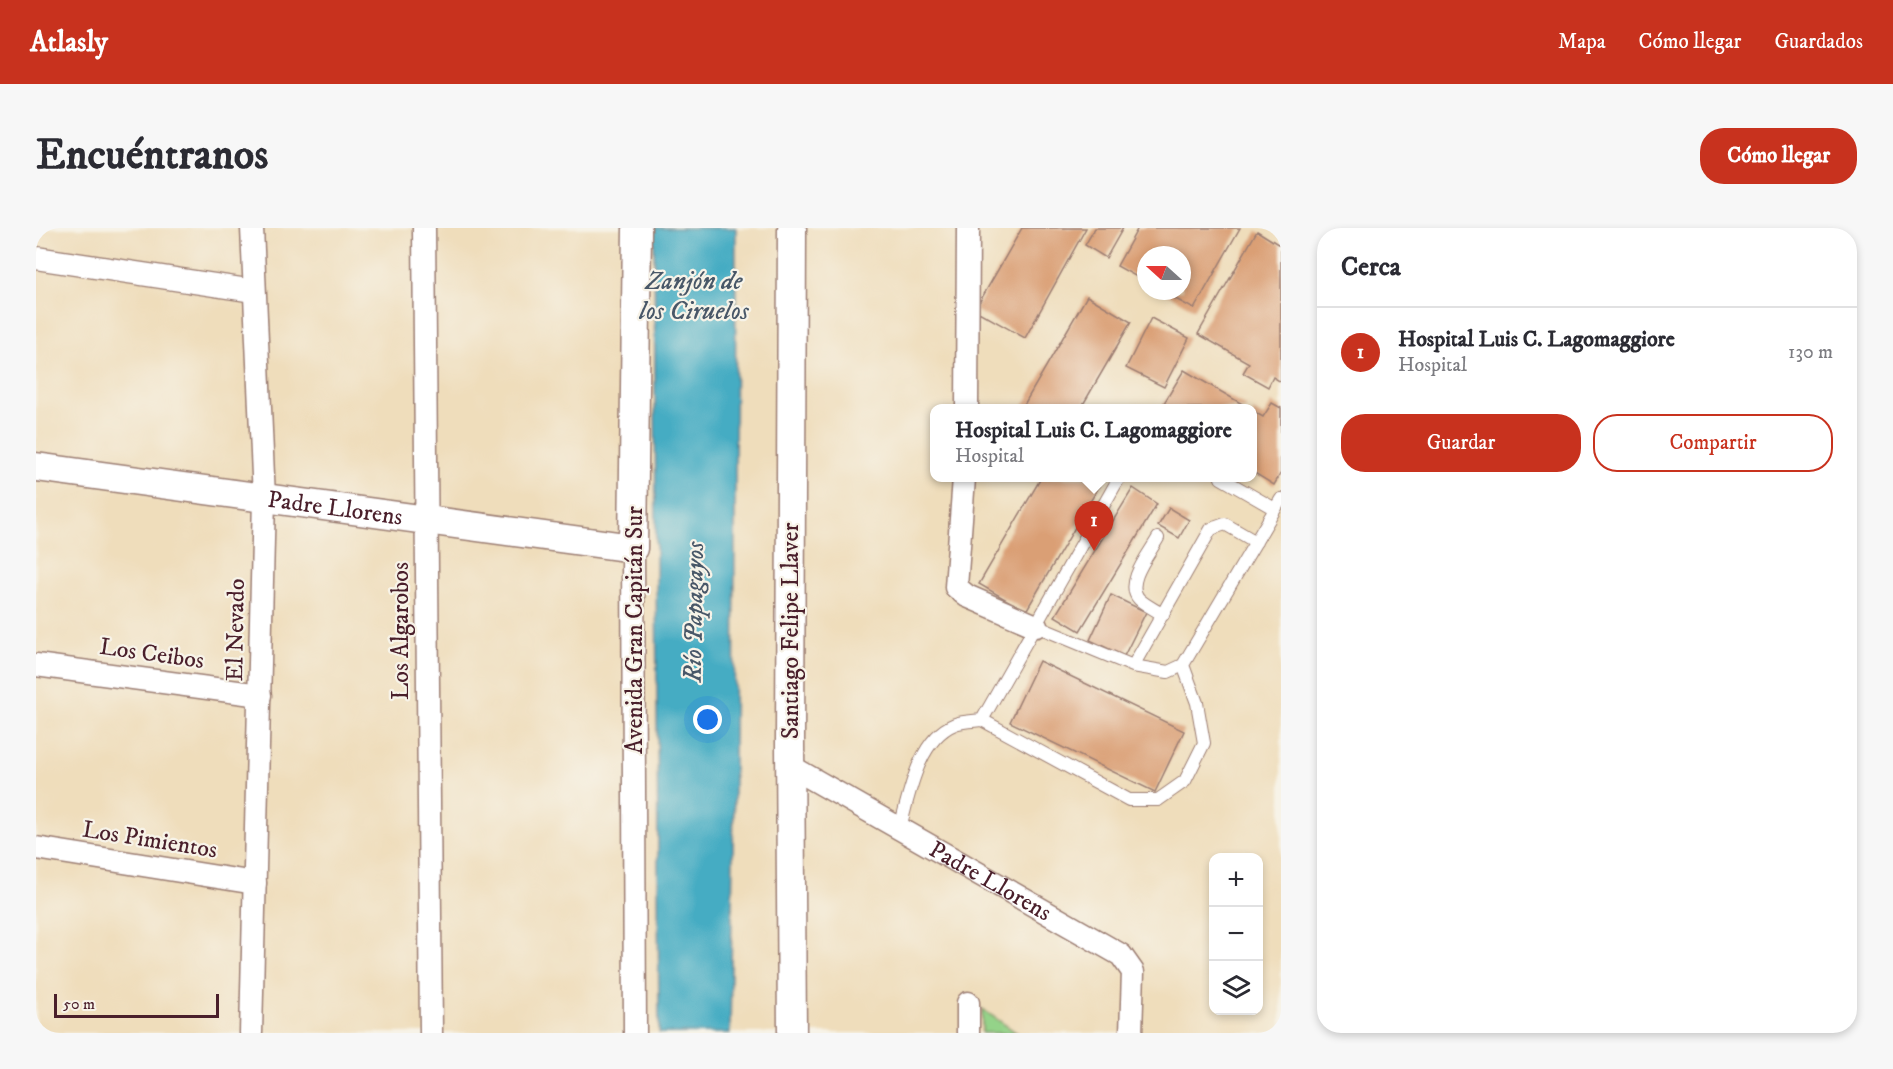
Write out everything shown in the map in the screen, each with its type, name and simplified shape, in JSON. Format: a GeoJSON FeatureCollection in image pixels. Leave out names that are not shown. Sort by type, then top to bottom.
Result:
{"type":"FeatureCollection","features":[{"type":"Feature","properties":{"kind":"street","name":"El Nevado"},"geometry":{"type":"LineString","coordinates":[[251,1033],[264,498],[252,228]]}},
{"type":"Feature","properties":{"kind":"street","name":"Los Algarobos"},"geometry":{"type":"LineString","coordinates":[[424,228],[430,1033]]}},
{"type":"Feature","properties":{"kind":"street","name":"Avenida Gran Capitán Sur"},"geometry":{"type":"LineString","coordinates":[[635,1033],[633,548],[636,228]]}},
{"type":"Feature","properties":{"kind":"street","name":"Santiago Felipe Llaver"},"geometry":{"type":"LineString","coordinates":[[792,228],[790,766],[792,1033]]}},
{"type":"Feature","properties":{"kind":"street"},"geometry":{"type":"LineString","coordinates":[[967,404],[968,228]]}},
{"type":"Feature","properties":{"kind":"street"},"geometry":{"type":"LineString","coordinates":[[36,258],[254,291]]}},
{"type":"Feature","properties":{"kind":"street","name":"Padre Llorens"},"geometry":{"type":"LineString","coordinates":[[36,467],[633,548]]}},
{"type":"Feature","properties":{"kind":"street"},"geometry":{"type":"LineString","coordinates":[[964,482],[956,587],[967,596],[1036,626]]}},
{"type":"Feature","properties":{"kind":"street","name":"Los Ceibos"},"geometry":{"type":"LineString","coordinates":[[36,665],[260,695]]}},
{"type":"Feature","properties":{"kind":"street","name":"Padre Llorens"},"geometry":{"type":"LineString","coordinates":[[790,766],[1121,955],[1133,972],[1131,1033]]}},
{"type":"Feature","properties":{"kind":"street","name":"Los Pimientos"},"geometry":{"type":"LineString","coordinates":[[36,848],[255,883]]}},
{"type":"Feature","properties":{"kind":"street"},"geometry":{"type":"LineString","coordinates":[[968,1003],[968,1033]]}},
{"type":"Feature","properties":{"kind":"lane"},"geometry":{"type":"LineString","coordinates":[[982,720],[1116,482]]}},
{"type":"Feature","properties":{"kind":"lane"},"geometry":{"type":"LineString","coordinates":[[1036,626],[1133,666],[1168,672],[1184,665],[1278,504],[1232,482]]}},
{"type":"Feature","properties":{"kind":"lane"},"geometry":{"type":"LineString","coordinates":[[1133,666],[1211,529],[1225,524],[1256,542]]}},
{"type":"Feature","properties":{"kind":"lane"},"geometry":{"type":"LineString","coordinates":[[1158,538],[1134,581],[1134,591],[1139,599],[1163,615]]}},
{"type":"Feature","properties":{"kind":"lane"},"geometry":{"type":"LineString","coordinates":[[900,828],[925,753],[941,733],[955,724],[982,720],[1129,800],[1158,800],[1185,781],[1204,743],[1197,703],[1184,665]]}},
{"type":"Feature","properties":{"kind":"green space"},"geometry":{"type":"Polygon","coordinates":[[[982,1009],[1017,1033],[982,1033],[982,1009]]]}},
{"type":"Feature","properties":{"kind":"water","name":"Zanjón de los Ciruelos"},"geometry":{"type":"Polygon","coordinates":[[[654,228],[736,228],[734,798],[730,1033],[659,1033],[654,228]]]}},
{"type":"Feature","properties":{"kind":"building"},"geometry":{"type":"Polygon","coordinates":[[[1022,228],[1086,228],[1025,338],[975,310],[1022,228]]]}},
{"type":"Feature","properties":{"kind":"building"},"geometry":{"type":"Polygon","coordinates":[[[1095,228],[1123,228],[1106,258],[1085,245],[1095,228]]]}},
{"type":"Feature","properties":{"kind":"building"},"geometry":{"type":"Polygon","coordinates":[[[1138,228],[1240,228],[1194,309],[1178,300],[1191,300],[1191,246],[1137,246],[1137,277],[1117,266],[1138,228]]]}},
{"type":"Feature","properties":{"kind":"building"},"geometry":{"type":"Polygon","coordinates":[[[1257,231],[1281,246],[1281,382],[1273,377],[1268,387],[1243,373],[1249,363],[1198,334],[1257,231]]]}},
{"type":"Feature","properties":{"kind":"building"},"geometry":{"type":"Polygon","coordinates":[[[1087,296],[1131,322],[1083,404],[1024,404],[1087,296]]]}},
{"type":"Feature","properties":{"kind":"building"},"geometry":{"type":"Polygon","coordinates":[[[1151,318],[1189,338],[1164,387],[1126,368],[1151,318]]]}},
{"type":"Feature","properties":{"kind":"building"},"geometry":{"type":"Polygon","coordinates":[[[1184,370],[1242,404],[1163,404],[1184,370]]]}},
{"type":"Feature","properties":{"kind":"building"},"geometry":{"type":"Polygon","coordinates":[[[1272,403],[1281,408],[1281,473],[1274,485],[1257,474],[1257,413],[1263,417],[1272,403]]]}},
{"type":"Feature","properties":{"kind":"building"},"geometry":{"type":"Polygon","coordinates":[[[1039,482],[1102,482],[1026,611],[979,584],[1039,482]]]}},
{"type":"Feature","properties":{"kind":"building"},"geometry":{"type":"Polygon","coordinates":[[[1133,488],[1157,504],[1080,631],[1055,616],[1133,488]]]}},
{"type":"Feature","properties":{"kind":"building"},"geometry":{"type":"Polygon","coordinates":[[[1169,508],[1189,520],[1179,538],[1158,526],[1169,508]]]}},
{"type":"Feature","properties":{"kind":"building"},"geometry":{"type":"Polygon","coordinates":[[[1111,595],[1146,612],[1124,656],[1090,640],[1111,595]]]}},
{"type":"Feature","properties":{"kind":"building"},"geometry":{"type":"Polygon","coordinates":[[[1039,661],[1184,731],[1155,792],[1010,722],[1039,661]]]}},
{"type":"Feature","properties":{"kind":"place","name":"Hospital Luis C. Lagomaggiore"},"geometry":{"type":"Point","coordinates":[1094,551]}},
{"type":"Feature","properties":{"kind":"water label","name":"Río Papagayos"},"geometry":{"type":"Point","coordinates":[693,612]}}]}
